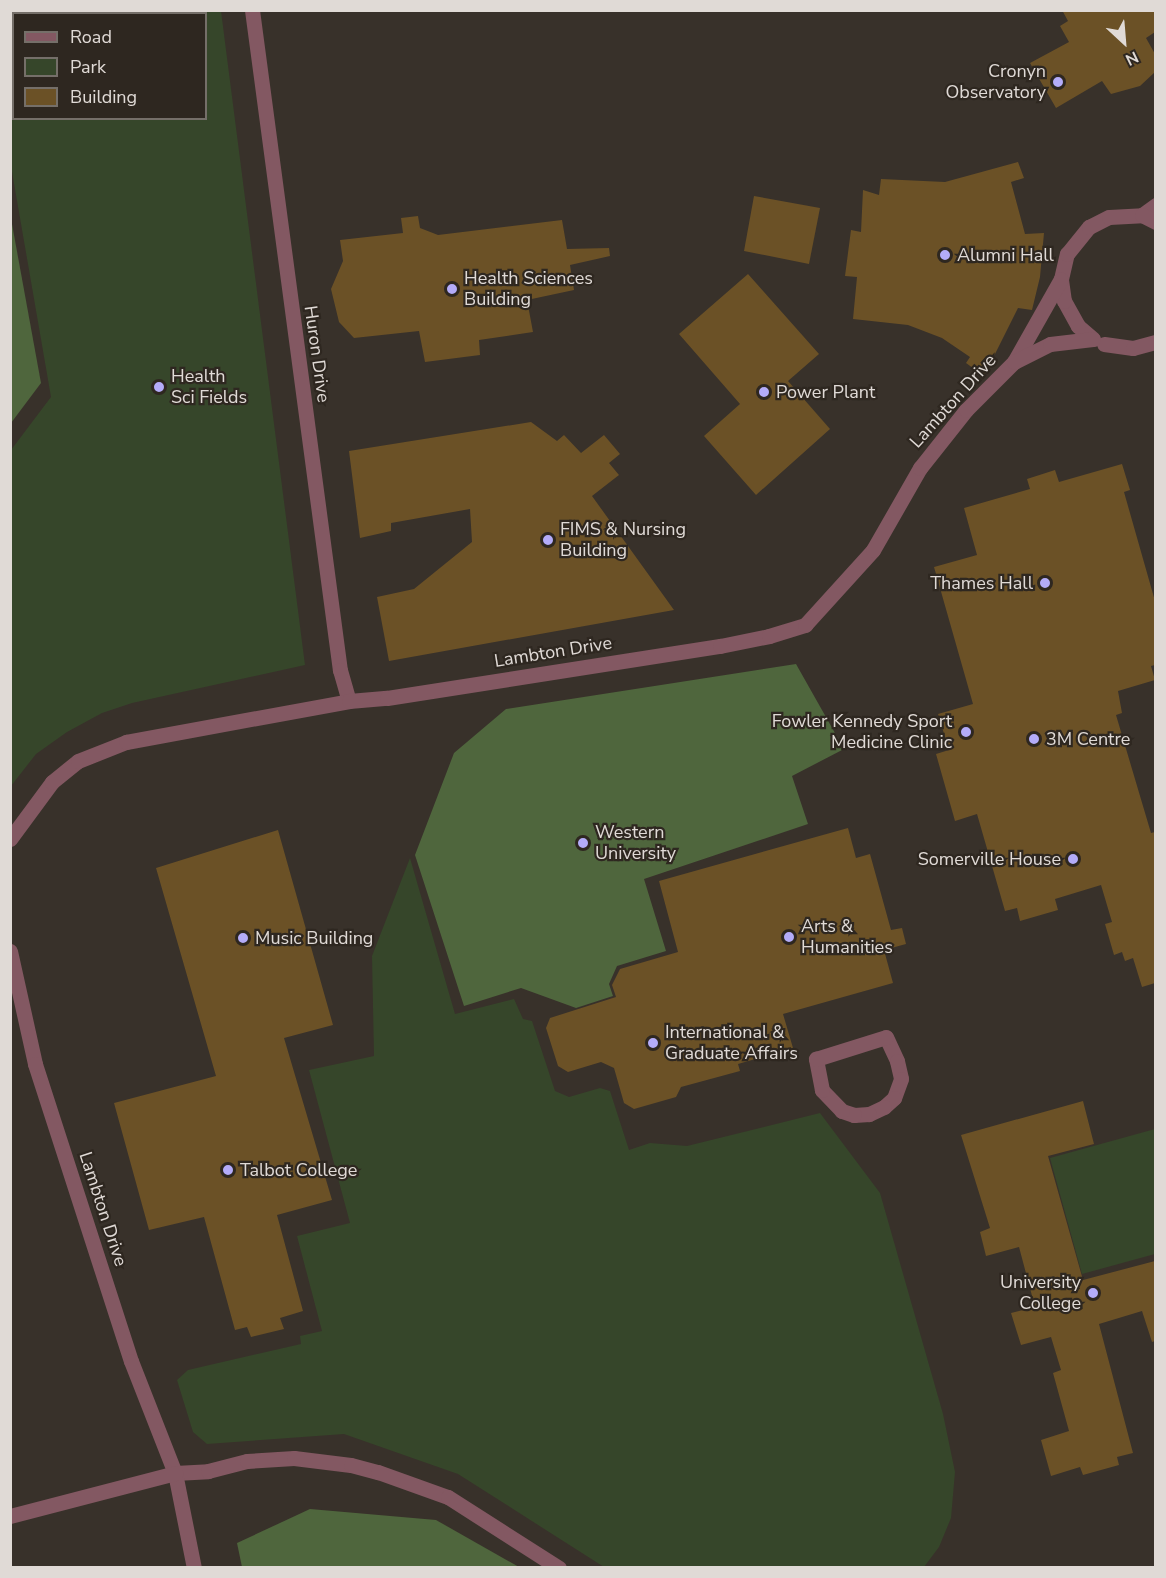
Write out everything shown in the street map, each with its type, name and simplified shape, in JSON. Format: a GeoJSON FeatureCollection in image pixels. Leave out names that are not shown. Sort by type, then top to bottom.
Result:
{"type":"FeatureCollection","features":[{"type":"Feature","properties":{"kind":"street","name":"Huron Drive"},"geometry":{"type":"LineString","coordinates":[[252,10],[340,670],[349,701]]}},
{"type":"Feature","properties":{"kind":"street"},"geometry":{"type":"LineString","coordinates":[[1149,218],[1155,205]]}},
{"type":"Feature","properties":{"kind":"street","name":"Lambton Drive"},"geometry":{"type":"LineString","coordinates":[[10,839],[52,782],[78,761],[126,742],[349,701],[387,698],[720,646],[769,636],[805,625],[873,550],[920,468],[966,410],[1014,362],[1061,279],[1067,254],[1089,227],[1109,217],[1149,218]]}},
{"type":"Feature","properties":{"kind":"street"},"geometry":{"type":"LineString","coordinates":[[1061,279],[1064,301],[1078,326],[1098,341]]}},
{"type":"Feature","properties":{"kind":"street","name":"Lambton Drive"},"geometry":{"type":"LineString","coordinates":[[1014,362],[1050,344],[1098,341],[1133,348],[1155,342]]}},
{"type":"Feature","properties":{"kind":"street","name":"Lambton Drive"},"geometry":{"type":"LineString","coordinates":[[10,951],[35,1064],[131,1361],[175,1473],[194,1568]]}},
{"type":"Feature","properties":{"kind":"street"},"geometry":{"type":"LineString","coordinates":[[886,1037],[897,1061],[901,1079],[894,1098],[884,1107],[869,1114],[854,1115],[842,1111],[822,1090],[816,1059],[886,1037]]}},
{"type":"Feature","properties":{"kind":"street"},"geometry":{"type":"LineString","coordinates":[[10,1516],[175,1473],[207,1471],[248,1461],[294,1458],[340,1462],[448,1497],[559,1568]]}},
{"type":"Feature","properties":{"kind":"green space","name":"Health Sci Fields"},"geometry":{"type":"Polygon","coordinates":[[[10,11],[221,11],[305,665],[132,703],[102,713],[67,732],[36,754],[11,786],[11,450],[51,397],[11,166],[10,11]]]}},
{"type":"Feature","properties":{"kind":"green space"},"geometry":{"type":"Polygon","coordinates":[[[10,213],[41,383],[11,423],[10,423],[10,213]]]}},
{"type":"Feature","properties":{"kind":"green space"},"geometry":{"type":"Polygon","coordinates":[[[796,664],[844,749],[792,776],[808,824],[644,879],[666,951],[617,966],[609,984],[613,996],[576,1008],[521,988],[464,1006],[415,855],[454,753],[506,709],[796,664]]]}},
{"type":"Feature","properties":{"kind":"green space"},"geometry":{"type":"Polygon","coordinates":[[[410,858],[455,1014],[514,999],[523,1019],[532,1021],[555,1091],[569,1097],[600,1088],[610,1091],[629,1150],[650,1143],[687,1146],[820,1113],[880,1193],[943,1414],[955,1472],[951,1518],[939,1547],[924,1567],[604,1567],[458,1474],[344,1434],[207,1444],[193,1432],[177,1380],[188,1370],[301,1344],[300,1336],[322,1331],[297,1236],[350,1223],[309,1070],[374,1056],[372,956],[410,858]]]}},
{"type":"Feature","properties":{"kind":"green space"},"geometry":{"type":"Polygon","coordinates":[[[1155,1129],[1155,1254],[1082,1274],[1050,1158],[1155,1129]]]}},
{"type":"Feature","properties":{"kind":"green space"},"geometry":{"type":"Polygon","coordinates":[[[310,1509],[436,1520],[519,1567],[242,1567],[237,1543],[310,1509]]]}},
{"type":"Feature","properties":{"kind":"building"},"geometry":{"type":"Polygon","coordinates":[[[1062,10],[1155,10],[1155,32],[1146,38],[1155,54],[1155,72],[1140,86],[1111,94],[1102,81],[1056,108],[1030,63],[1069,42],[1060,26],[1068,21],[1062,10]]]}},
{"type":"Feature","properties":{"kind":"building","name":"Alumni Hall"},"geometry":{"type":"Polygon","coordinates":[[[1018,162],[1024,178],[1011,182],[1025,234],[1044,233],[1040,277],[1032,310],[1018,308],[984,376],[966,363],[970,357],[942,338],[908,325],[853,319],[857,277],[845,276],[851,230],[861,232],[863,190],[879,195],[881,179],[945,182],[1018,162]]]}},
{"type":"Feature","properties":{"kind":"building"},"geometry":{"type":"Polygon","coordinates":[[[754,196],[820,208],[809,264],[744,251],[754,196]]]}},
{"type":"Feature","properties":{"kind":"building","name":"Health Sciences Building"},"geometry":{"type":"Polygon","coordinates":[[[418,216],[420,228],[438,235],[562,220],[567,249],[609,248],[610,256],[570,265],[574,290],[527,300],[533,332],[479,340],[480,355],[425,362],[419,331],[354,338],[339,322],[331,289],[343,261],[340,240],[403,233],[401,218],[418,216]]]}},
{"type":"Feature","properties":{"kind":"building","name":"Power Plant"},"geometry":{"type":"Polygon","coordinates":[[[748,274],[819,354],[788,381],[830,429],[756,495],[704,436],[740,404],[679,334],[748,274]]]}},
{"type":"Feature","properties":{"kind":"building","name":"FIMS & Nursing Building"},"geometry":{"type":"Polygon","coordinates":[[[531,422],[557,441],[564,435],[581,453],[604,435],[620,454],[609,463],[619,475],[592,496],[674,610],[389,661],[377,597],[414,589],[472,542],[470,509],[391,523],[391,531],[360,538],[349,451],[531,422]]]}},
{"type":"Feature","properties":{"kind":"building"},"geometry":{"type":"Polygon","coordinates":[[[1122,464],[1130,490],[1124,492],[1155,601],[1155,665],[1151,666],[1155,680],[1118,691],[1122,713],[1116,715],[1151,833],[1155,832],[1155,983],[1142,987],[1133,958],[1125,961],[1122,952],[1114,955],[1105,924],[1112,922],[1101,885],[1055,899],[1058,910],[1020,921],[1017,908],[1005,911],[977,814],[955,821],[936,754],[949,750],[938,714],[973,704],[934,567],[977,555],[964,508],[1030,489],[1027,479],[1055,470],[1059,482],[1122,464]]]}},
{"type":"Feature","properties":{"kind":"building","name":"Arts & Humanities"},"geometry":{"type":"Polygon","coordinates":[[[848,828],[856,858],[870,854],[891,930],[902,928],[906,944],[884,950],[893,983],[783,1014],[793,1048],[738,1064],[740,1071],[681,1087],[676,1097],[634,1109],[624,1103],[614,1068],[601,1062],[568,1072],[558,1066],[546,1028],[550,1018],[616,997],[612,985],[620,969],[678,952],[659,881],[848,828]]]}},
{"type":"Feature","properties":{"kind":"building"},"geometry":{"type":"Polygon","coordinates":[[[278,830],[333,1025],[284,1038],[332,1200],[277,1215],[303,1311],[280,1318],[284,1329],[251,1337],[247,1327],[235,1330],[204,1217],[149,1230],[114,1103],[216,1076],[156,868],[278,830]]]}},
{"type":"Feature","properties":{"kind":"building","name":"University College"},"geometry":{"type":"Polygon","coordinates":[[[1083,1101],[1094,1144],[1048,1156],[1083,1280],[1155,1261],[1155,1341],[1152,1342],[1142,1311],[1099,1324],[1133,1453],[1117,1457],[1119,1465],[1083,1475],[1080,1467],[1051,1476],[1041,1440],[1069,1431],[1053,1373],[1061,1370],[1051,1337],[1021,1345],[1011,1313],[1035,1307],[1019,1247],[986,1256],[980,1232],[990,1228],[961,1135],[1083,1101]]]}},
{"type":"Feature","properties":{"kind":"place","name":"Cronyn Observatory"},"geometry":{"type":"Point","coordinates":[1058,82]}},
{"type":"Feature","properties":{"kind":"place","name":"Alumni Hall"},"geometry":{"type":"Point","coordinates":[945,255]}},
{"type":"Feature","properties":{"kind":"place","name":"Health Sciences Building"},"geometry":{"type":"Point","coordinates":[452,289]}},
{"type":"Feature","properties":{"kind":"place","name":"Health Sci Fields"},"geometry":{"type":"Point","coordinates":[159,387]}},
{"type":"Feature","properties":{"kind":"place","name":"Power Plant"},"geometry":{"type":"Point","coordinates":[764,392]}},
{"type":"Feature","properties":{"kind":"place","name":"FIMS & Nursing Building"},"geometry":{"type":"Point","coordinates":[548,540]}},
{"type":"Feature","properties":{"kind":"place","name":"Thames Hall"},"geometry":{"type":"Point","coordinates":[1045,583]}},
{"type":"Feature","properties":{"kind":"place","name":"Fowler Kennedy Sport Medicine Clinic"},"geometry":{"type":"Point","coordinates":[966,732]}},
{"type":"Feature","properties":{"kind":"place","name":"3M Centre"},"geometry":{"type":"Point","coordinates":[1034,739]}},
{"type":"Feature","properties":{"kind":"place","name":"Western University"},"geometry":{"type":"Point","coordinates":[583,843]}},
{"type":"Feature","properties":{"kind":"place","name":"Somerville House"},"geometry":{"type":"Point","coordinates":[1073,859]}},
{"type":"Feature","properties":{"kind":"place","name":"Arts & Humanities"},"geometry":{"type":"Point","coordinates":[789,937]}},
{"type":"Feature","properties":{"kind":"place","name":"Music Building"},"geometry":{"type":"Point","coordinates":[243,938]}},
{"type":"Feature","properties":{"kind":"place","name":"International & Graduate Affairs"},"geometry":{"type":"Point","coordinates":[653,1043]}},
{"type":"Feature","properties":{"kind":"place","name":"Talbot College"},"geometry":{"type":"Point","coordinates":[228,1170]}},
{"type":"Feature","properties":{"kind":"place","name":"University College"},"geometry":{"type":"Point","coordinates":[1093,1293]}}]}
